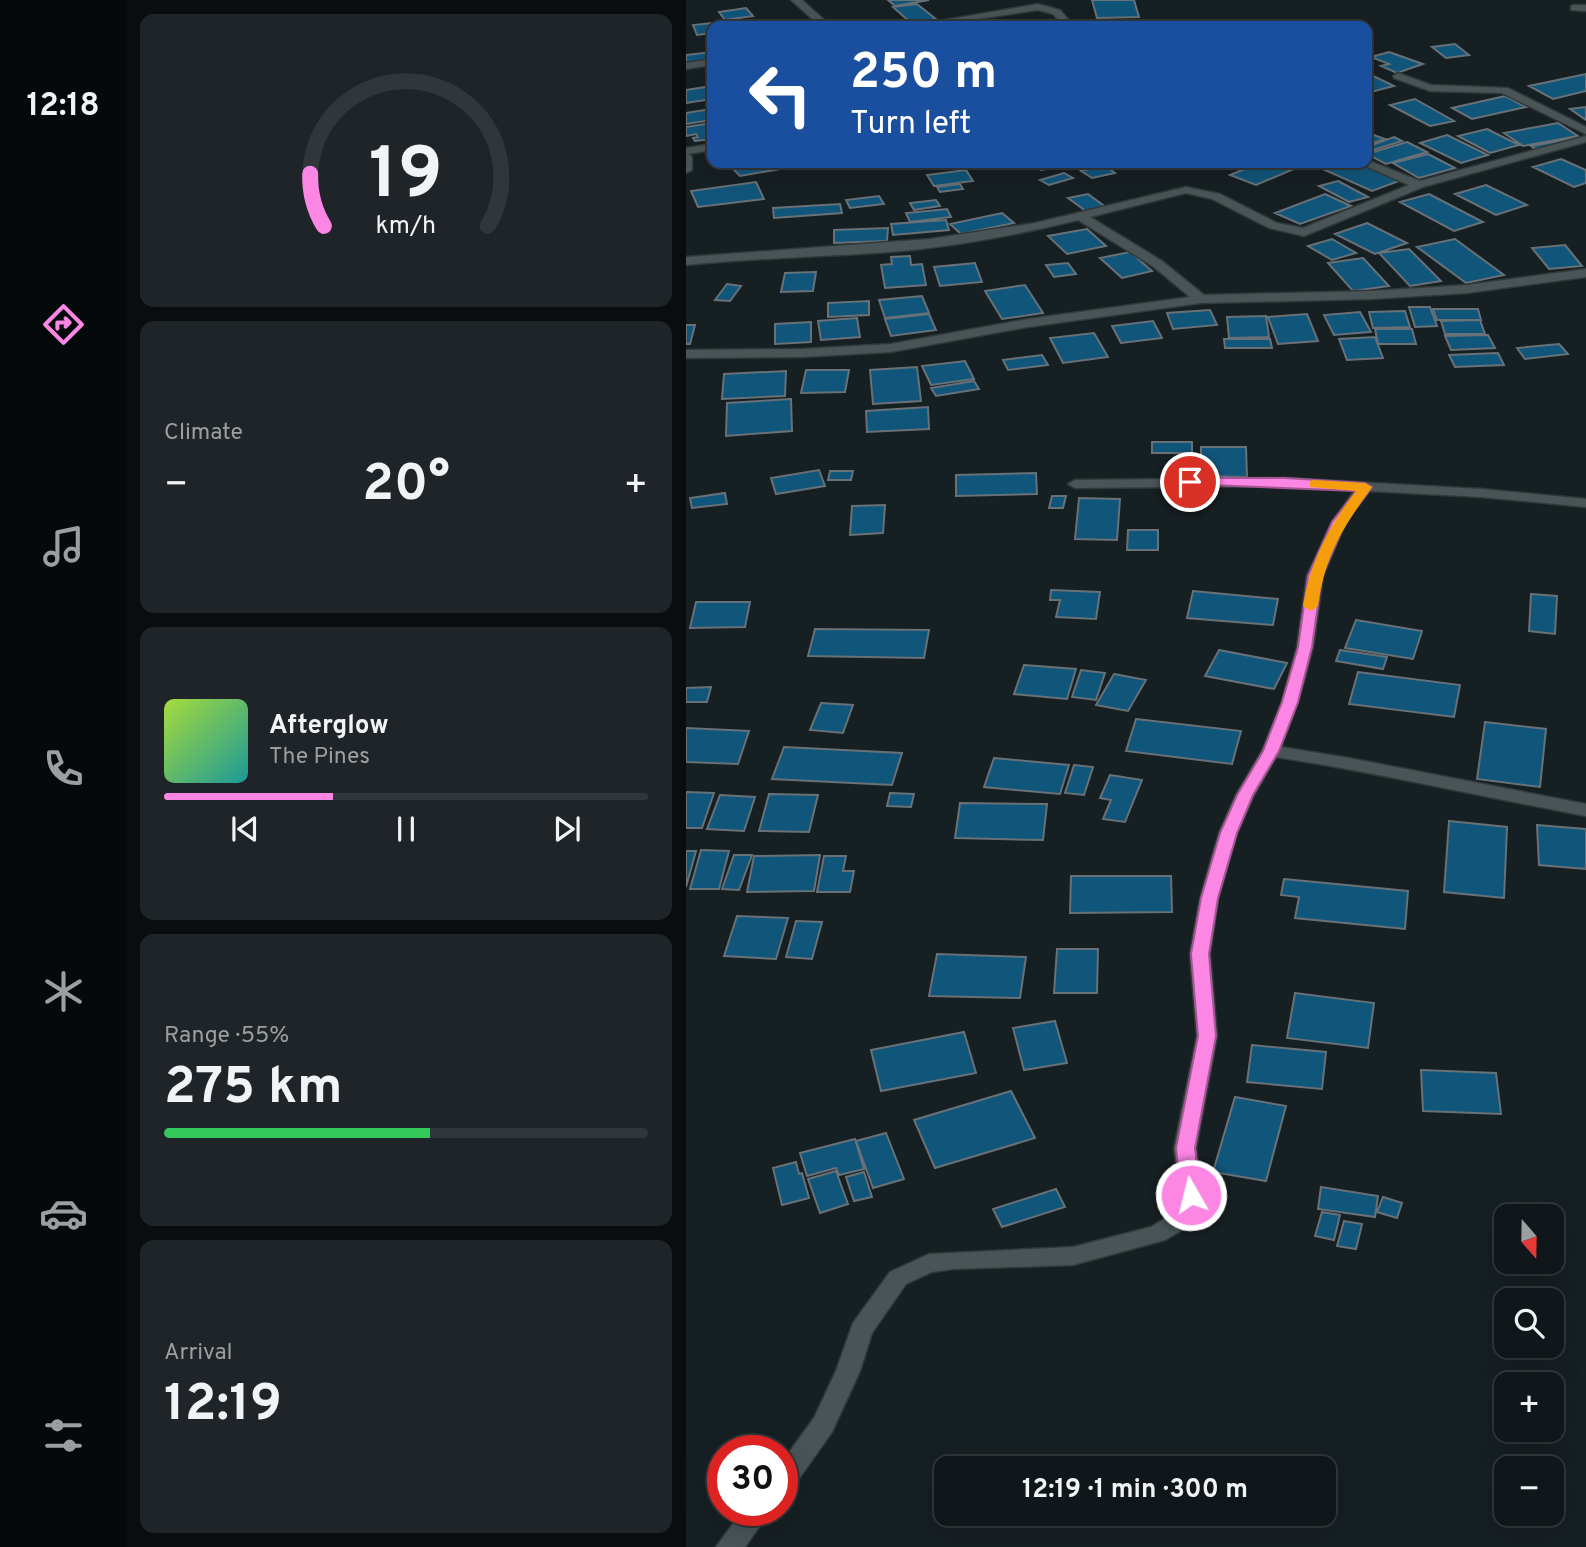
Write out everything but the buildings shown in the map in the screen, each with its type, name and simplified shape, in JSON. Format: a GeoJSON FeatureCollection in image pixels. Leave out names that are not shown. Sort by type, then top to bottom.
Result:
{"type":"FeatureCollection","features":[{"type":"Feature","properties":{"kind":"street"},"geometry":{"type":"LineString","coordinates":[[796,0],[820,21]]}},
{"type":"Feature","properties":{"kind":"street"},"geometry":{"type":"LineString","coordinates":[[948,21],[1051,8],[1059,12],[1065,21]]}},
{"type":"Feature","properties":{"kind":"street"},"geometry":{"type":"LineString","coordinates":[[1574,8],[1586,8]]}},
{"type":"Feature","properties":{"kind":"street"},"geometry":{"type":"LineString","coordinates":[[686,66],[707,63]]}},
{"type":"Feature","properties":{"kind":"street"},"geometry":{"type":"LineString","coordinates":[[1398,76],[1430,88],[1504,90],[1586,131]]}},
{"type":"Feature","properties":{"kind":"street"},"geometry":{"type":"LineString","coordinates":[[686,261],[890,248],[1011,231],[1083,217],[1176,191],[1196,190],[1284,230],[1304,232],[1419,185],[1586,139]]}},
{"type":"Feature","properties":{"kind":"street"},"geometry":{"type":"LineString","coordinates":[[686,151],[707,148]]}},
{"type":"Feature","properties":{"kind":"street"},"geometry":{"type":"LineString","coordinates":[[686,157],[686,170]]}},
{"type":"Feature","properties":{"kind":"street"},"geometry":{"type":"LineString","coordinates":[[1372,165],[1419,185]]}},
{"type":"Feature","properties":{"kind":"street"},"geometry":{"type":"LineString","coordinates":[[1083,217],[1158,264],[1201,299]]}},
{"type":"Feature","properties":{"kind":"street"},"geometry":{"type":"LineString","coordinates":[[686,354],[802,353],[891,348],[1055,318],[1201,299],[1371,295],[1467,289],[1586,273]]}},
{"type":"Feature","properties":{"kind":"street"},"geometry":{"type":"LineString","coordinates":[[1075,484],[1285,482],[1481,493],[1586,503]]}},
{"type":"Feature","properties":{"kind":"street"},"geometry":{"type":"LineString","coordinates":[[798,1460],[823,1425],[848,1371],[862,1330],[898,1278],[929,1263],[1073,1256],[1157,1234],[1181,1220],[1191,1195],[1185,1148],[1207,1036],[1200,954],[1209,898],[1228,833],[1245,795],[1271,751],[1290,702],[1305,647],[1315,576],[1339,522],[1365,487]]}},
{"type":"Feature","properties":{"kind":"street"},"geometry":{"type":"LineString","coordinates":[[1271,751],[1349,763],[1439,783],[1586,810]]}},
{"type":"Feature","properties":{"kind":"street"},"geometry":{"type":"LineString","coordinates":[[729,1547],[747,1526]]}},
{"type":"Feature","properties":{"kind":"slow traffic"},"geometry":{"type":"LineString","coordinates":[[1311,606],[1315,576],[1339,522],[1365,487],[1314,484]]}},
{"type":"Feature","properties":{"kind":"route"},"geometry":{"type":"LineString","coordinates":[[1190,482],[1285,482],[1365,487],[1339,522],[1315,576],[1305,647],[1290,702],[1271,751],[1245,795],[1228,833],[1209,898],[1200,954],[1207,1036],[1185,1148],[1191,1195]]}}]}
